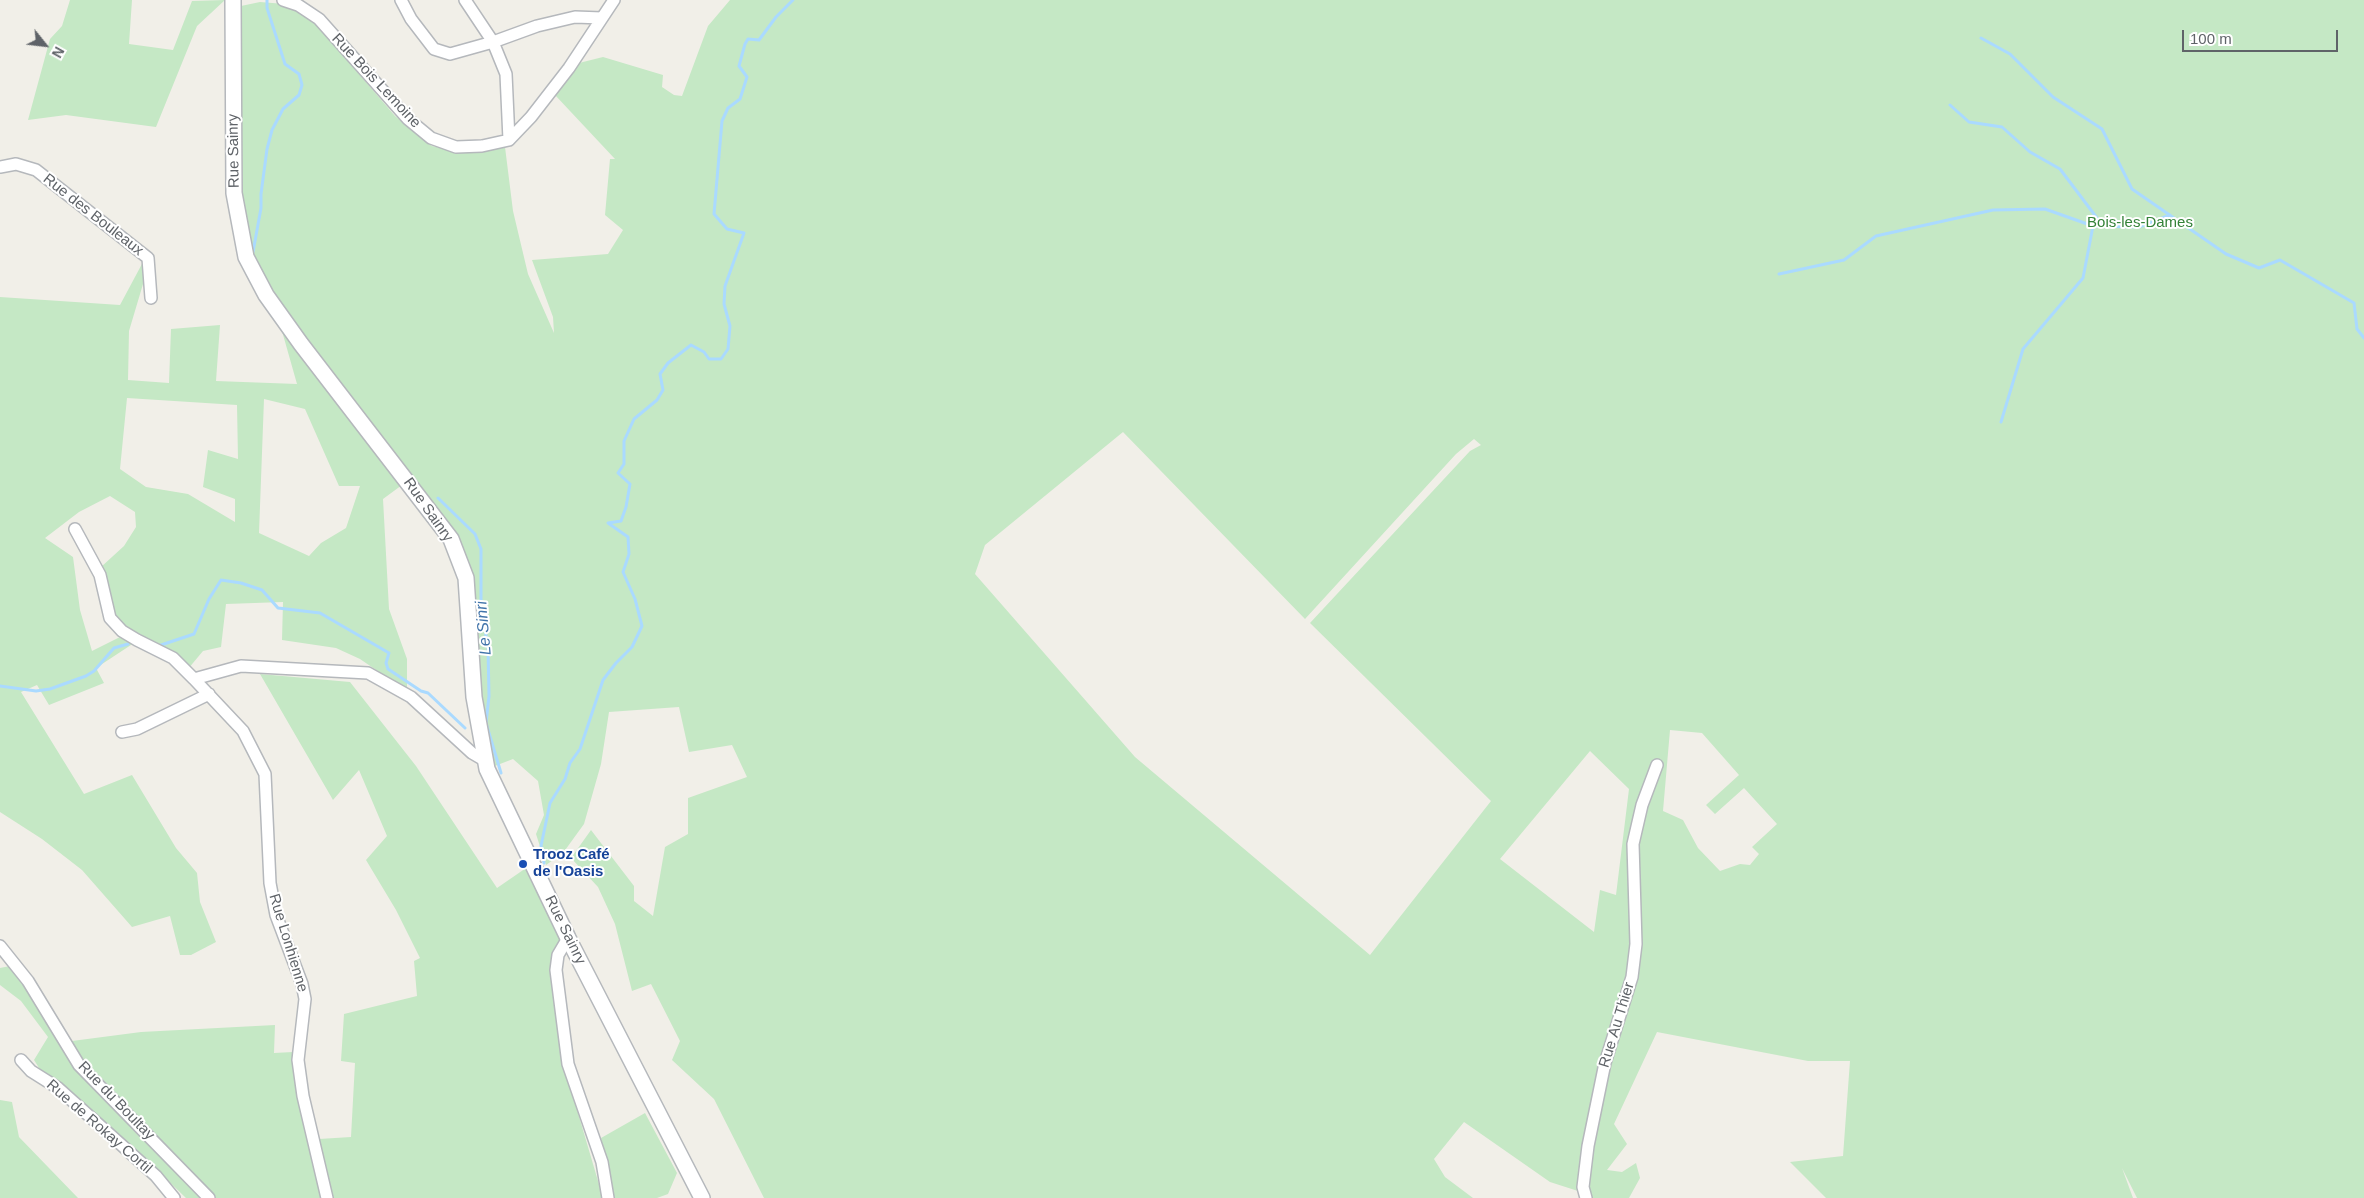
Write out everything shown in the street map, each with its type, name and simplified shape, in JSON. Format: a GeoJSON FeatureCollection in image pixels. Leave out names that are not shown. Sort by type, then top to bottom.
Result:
{"type":"FeatureCollection","features":[{"type":"Feature","properties":{"kind":"street","name":"Rue Sainry"},"geometry":{"type":"LineString","coordinates":[[232,0],[234,192],[246,257],[266,295],[301,344],[450,539],[466,578],[474,697],[484,760],[568,938],[702,1198]]}},
{"type":"Feature","properties":{"kind":"street","name":"Rue Bois Lemoine"},"geometry":{"type":"LineString","coordinates":[[283,0],[298,5],[319,19],[408,119],[431,138],[456,148],[482,146],[509,140]]}},
{"type":"Feature","properties":{"kind":"street"},"geometry":{"type":"LineString","coordinates":[[401,0],[411,19],[434,49],[450,54],[493,42],[537,26],[575,17],[602,18]]}},
{"type":"Feature","properties":{"kind":"street"},"geometry":{"type":"LineString","coordinates":[[465,0],[493,42],[506,74],[509,140]]}},
{"type":"Feature","properties":{"kind":"street"},"geometry":{"type":"LineString","coordinates":[[509,140],[531,117],[569,68],[614,0]]}},
{"type":"Feature","properties":{"kind":"street","name":"Rue des Bouleaux"},"geometry":{"type":"LineString","coordinates":[[0,167],[16,164],[36,170],[148,258],[151,298]]}},
{"type":"Feature","properties":{"kind":"street","name":"Rue Lonhienne"},"geometry":{"type":"LineString","coordinates":[[75,529],[100,575],[110,618],[130,636],[173,658],[209,694],[243,731],[265,774],[270,883],[276,915],[302,984],[305,998],[298,1060],[303,1096],[327,1198]]}},
{"type":"Feature","properties":{"kind":"street"},"geometry":{"type":"LineString","coordinates":[[194,679],[241,666],[368,673],[411,697],[472,753],[484,760]]}},
{"type":"Feature","properties":{"kind":"street"},"geometry":{"type":"LineString","coordinates":[[122,732],[137,729],[209,694]]}},
{"type":"Feature","properties":{"kind":"street","name":"Rue Au Thier"},"geometry":{"type":"LineString","coordinates":[[1586,1198],[1583,1187],[1588,1146],[1604,1063],[1624,1010],[1632,977],[1636,944],[1633,844],[1640,812],[1657,765]]}},
{"type":"Feature","properties":{"kind":"street"},"geometry":{"type":"LineString","coordinates":[[568,938],[558,955],[556,970],[568,1064],[602,1162],[608,1198]]}},
{"type":"Feature","properties":{"kind":"street","name":"Rue du Boultay"},"geometry":{"type":"LineString","coordinates":[[0,946],[28,982],[79,1066],[209,1198]]}},
{"type":"Feature","properties":{"kind":"street","name":"Rue de Rokay Cortil"},"geometry":{"type":"LineString","coordinates":[[21,1060],[31,1071],[58,1088],[156,1176],[174,1198]]}},
{"type":"Feature","properties":{"kind":"green space"},"geometry":{"type":"Polygon","coordinates":[[[70,0],[132,0],[129,44],[173,50],[192,1],[225,0],[197,26],[156,127],[66,115],[28,120],[50,39],[62,26],[70,0]]]}},
{"type":"Feature","properties":{"kind":"green space","name":"Bois-les-Dames"},"geometry":{"type":"Polygon","coordinates":[[[730,0],[2364,0],[2364,1198],[2137,1198],[2122,1168],[2133,1198],[1826,1198],[1790,1162],[1843,1156],[1850,1061],[1808,1061],[1657,1032],[1614,1124],[1627,1144],[1607,1170],[1622,1172],[1636,1163],[1640,1178],[1629,1198],[1584,1198],[1578,1191],[1550,1182],[1464,1122],[1434,1159],[1445,1177],[1473,1198],[764,1198],[714,1099],[672,1060],[680,1041],[651,984],[632,991],[615,924],[598,887],[571,858],[591,830],[634,886],[634,901],[653,916],[665,847],[688,834],[688,798],[747,777],[732,745],[689,752],[679,707],[609,712],[601,764],[584,824],[563,853],[546,865],[536,834],[544,815],[538,781],[513,759],[487,769],[466,578],[451,539],[291,328],[249,252],[240,195],[241,6],[260,2],[285,4],[311,18],[395,116],[432,146],[463,153],[505,147],[513,211],[528,274],[554,333],[553,317],[532,260],[608,254],[623,230],[605,215],[610,159],[615,159],[555,95],[579,63],[603,57],[663,75],[662,87],[674,95],[682,96],[708,26],[730,0]],[[1123,432],[985,545],[975,574],[1135,757],[1370,955],[1491,801],[1310,623],[1470,451],[1481,445],[1474,439],[1456,454],[1305,619],[1123,432]],[[1670,730],[1663,811],[1683,820],[1698,848],[1720,871],[1740,864],[1750,865],[1759,854],[1752,847],[1777,824],[1744,788],[1715,814],[1706,805],[1739,775],[1702,733],[1670,730]],[[1590,751],[1500,859],[1594,932],[1600,890],[1616,895],[1629,789],[1590,751]]]}},
{"type":"Feature","properties":{"kind":"green space"},"geometry":{"type":"Polygon","coordinates":[[[143,262],[146,274],[129,331],[128,380],[169,383],[171,329],[220,325],[216,381],[297,384],[280,324],[402,485],[383,499],[389,609],[407,659],[407,691],[360,659],[336,648],[282,640],[283,602],[226,604],[221,647],[203,651],[188,669],[139,637],[114,617],[101,567],[124,546],[136,527],[135,512],[110,496],[79,512],[45,538],[73,557],[80,610],[92,651],[120,637],[134,643],[96,668],[104,683],[49,705],[37,685],[21,692],[84,794],[132,775],[176,848],[197,873],[200,902],[216,942],[191,955],[180,955],[170,916],[132,927],[82,870],[42,839],[0,812],[0,297],[120,305],[143,262]],[[127,398],[120,469],[146,487],[188,494],[235,522],[235,499],[203,487],[208,450],[238,459],[237,405],[127,398]],[[264,399],[259,533],[309,556],[321,543],[346,528],[360,486],[339,486],[305,409],[264,399]]]}},
{"type":"Feature","properties":{"kind":"green space"},"geometry":{"type":"Polygon","coordinates":[[[260,674],[350,682],[416,766],[497,888],[529,866],[564,938],[551,955],[563,1062],[603,1198],[331,1198],[319,1139],[351,1137],[355,1063],[341,1061],[344,1014],[417,996],[414,961],[420,958],[396,910],[366,860],[387,836],[359,770],[333,800],[260,674]]]}},
{"type":"Feature","properties":{"kind":"green space"},"geometry":{"type":"Polygon","coordinates":[[[10,966],[41,1009],[74,1067],[200,1198],[186,1198],[156,1169],[43,1074],[34,1060],[48,1037],[21,1001],[0,985],[0,968],[10,966]]]}},
{"type":"Feature","properties":{"kind":"green space"},"geometry":{"type":"Polygon","coordinates":[[[275,1025],[274,1053],[293,1052],[298,1095],[322,1198],[216,1198],[76,1056],[72,1041],[141,1032],[275,1025]]]}},
{"type":"Feature","properties":{"kind":"green space"},"geometry":{"type":"Polygon","coordinates":[[[0,1100],[12,1102],[19,1137],[78,1198],[0,1198],[0,1100]]]}},
{"type":"Feature","properties":{"kind":"green space"},"geometry":{"type":"Polygon","coordinates":[[[645,1113],[677,1173],[668,1194],[657,1198],[612,1198],[601,1138],[645,1113]]]}},
{"type":"Feature","properties":{"kind":"waterway"},"geometry":{"type":"LineString","coordinates":[[253,252],[261,208],[267,149],[272,130],[283,109],[299,95],[302,85],[299,74],[285,64],[267,8],[267,0]]}},
{"type":"Feature","properties":{"kind":"waterway"},"geometry":{"type":"LineString","coordinates":[[544,863],[541,846],[550,803],[565,779],[570,763],[580,749],[603,680],[632,647],[642,626],[635,599],[623,572],[629,554],[628,537],[608,523],[621,521],[626,507],[630,484],[618,473],[624,464],[624,441],[634,419],[657,400],[663,390],[660,374],[668,363],[691,345],[704,352],[709,359],[721,359],[728,349],[730,326],[724,304],[725,286],[744,233],[727,229],[714,214],[722,121],[728,108],[740,99],[747,77],[739,66],[745,44],[748,39],[759,40],[776,17],[793,0]]}},
{"type":"Feature","properties":{"kind":"waterway"},"geometry":{"type":"LineString","coordinates":[[1981,38],[2010,54],[2053,97],[2102,129],[2132,189],[2226,254],[2259,268],[2280,260],[2354,303],[2357,329],[2364,338]]}},
{"type":"Feature","properties":{"kind":"waterway"},"geometry":{"type":"LineString","coordinates":[[1950,105],[1969,122],[2002,127],[2030,152],[2060,169],[2103,226]]}},
{"type":"Feature","properties":{"kind":"waterway"},"geometry":{"type":"LineString","coordinates":[[1779,274],[1844,260],[1876,236],[1993,210],[2045,209],[2093,226]]}},
{"type":"Feature","properties":{"kind":"waterway"},"geometry":{"type":"LineString","coordinates":[[2001,422],[2023,349],[2083,278],[2093,226],[2139,227],[2170,215]]}},
{"type":"Feature","properties":{"kind":"waterway","name":"Le Sinri"},"geometry":{"type":"LineString","coordinates":[[438,498],[475,534],[481,549],[481,605],[488,648],[489,696],[486,723],[501,773]]}},
{"type":"Feature","properties":{"kind":"waterway"},"geometry":{"type":"LineString","coordinates":[[161,645],[194,634],[209,599],[221,580],[241,583],[262,590],[278,608],[320,613],[389,653],[386,663],[388,669],[421,691],[428,693],[465,728]]}},
{"type":"Feature","properties":{"kind":"waterway"},"geometry":{"type":"LineString","coordinates":[[0,686],[36,691],[50,689],[86,676],[94,671],[114,648],[128,644]]}},
{"type":"Feature","properties":{"kind":"place","name":"Trooz Café de l'Oasis"},"geometry":{"type":"Point","coordinates":[523,864]}}]}
